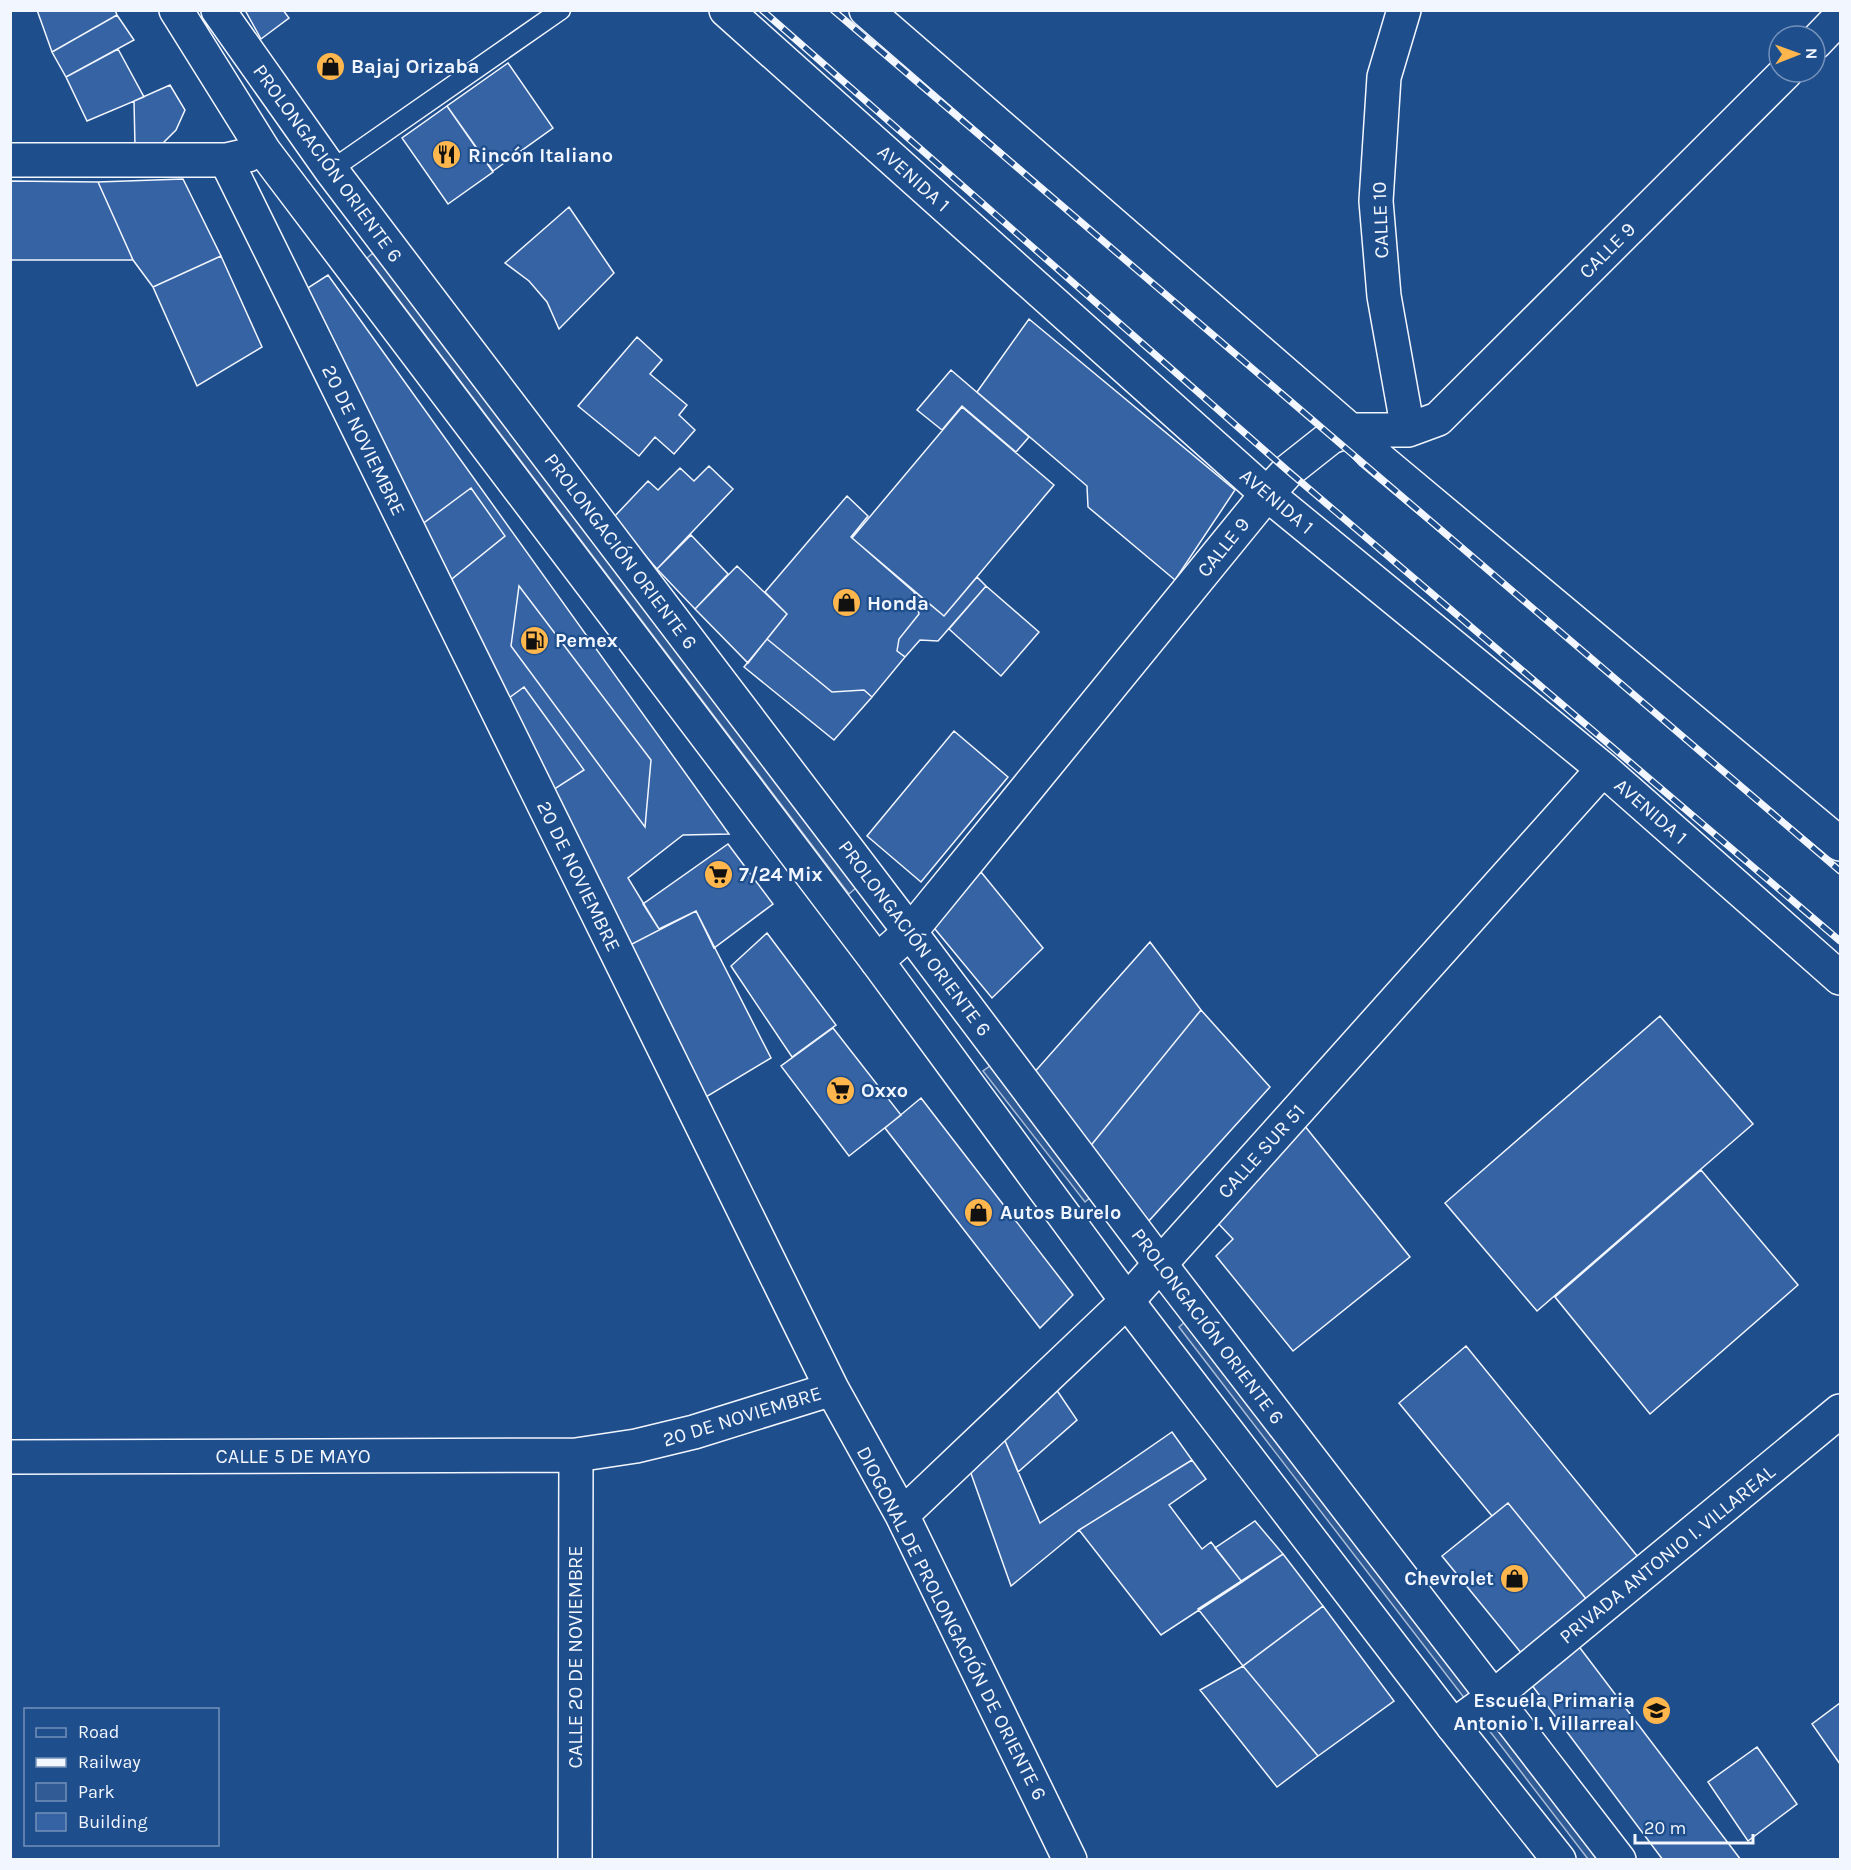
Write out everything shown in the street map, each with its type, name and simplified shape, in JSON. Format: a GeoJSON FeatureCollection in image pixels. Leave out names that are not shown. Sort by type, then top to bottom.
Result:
{"type":"FeatureCollection","features":[{"type":"Feature","properties":{"kind":"street"},"geometry":{"type":"LineString","coordinates":[[10,160],[226,160],[264,151],[167,10]]}},
{"type":"Feature","properties":{"kind":"street","name":"PROLONGACIÓN ORIENTE 6"},"geometry":{"type":"LineString","coordinates":[[176,10],[264,151],[878,961],[1127,1301],[1453,1726],[1559,1860]]}},
{"type":"Feature","properties":{"kind":"street","name":"PROLONGACIÓN ORIENTE 6"},"geometry":{"type":"LineString","coordinates":[[218,10],[332,170],[1160,1264],[1620,1860]]}},
{"type":"Feature","properties":{"kind":"street"},"geometry":{"type":"LineString","coordinates":[[229,10],[289,111]]}},
{"type":"Feature","properties":{"kind":"street","name":"AVENIDA 1"},"geometry":{"type":"LineString","coordinates":[[726,10],[1267,494],[1603,769],[1840,978]]}},
{"type":"Feature","properties":{"kind":"street"},"geometry":{"type":"LineString","coordinates":[[866,10],[1350,430],[1381,461],[1840,844]]}},
{"type":"Feature","properties":{"kind":"street","name":"CALLE 10"},"geometry":{"type":"LineString","coordinates":[[1404,10],[1384,77],[1376,201],[1384,296],[1408,430]]}},
{"type":"Feature","properties":{"kind":"street"},"geometry":{"type":"LineString","coordinates":[[1827,31],[1840,17]]}},
{"type":"Feature","properties":{"kind":"street","name":"CALLE 9"},"geometry":{"type":"LineString","coordinates":[[878,961],[910,932],[1288,471],[1331,437],[1350,430],[1408,430],[1438,419],[1774,84]]}},
{"type":"Feature","properties":{"kind":"street","name":"20 DE NOVIEMBRE"},"geometry":{"type":"LineString","coordinates":[[226,160],[832,1389],[694,1432],[636,1446],[576,1455]]}},
{"type":"Feature","properties":{"kind":"street","name":"CALLE SUR 51"},"geometry":{"type":"LineString","coordinates":[[902,1515],[1127,1301],[1603,769]]}},
{"type":"Feature","properties":{"kind":"street","name":"DIOGONAL DE PROLONGACIÓN DE ORIENTE 6"},"geometry":{"type":"LineString","coordinates":[[832,1389],[902,1515],[1070,1860]]}},
{"type":"Feature","properties":{"kind":"street","name":"PRIVADA ANTONIO I. VILLAREAL"},"geometry":{"type":"LineString","coordinates":[[1453,1726],[1493,1698],[1840,1412]]}},
{"type":"Feature","properties":{"kind":"street","name":"CALLE 5 DE MAYO"},"geometry":{"type":"LineString","coordinates":[[10,1457],[576,1455]]}},
{"type":"Feature","properties":{"kind":"street","name":"CALLE 20 DE NOVIEMBRE"},"geometry":{"type":"LineString","coordinates":[[575,1860],[576,1455]]}},
{"type":"Feature","properties":{"kind":"lane"},"geometry":{"type":"LineString","coordinates":[[332,170],[561,10]]}},
{"type":"Feature","properties":{"kind":"green space"},"geometry":{"type":"Polygon","coordinates":[[[373,253],[857,887],[849,894],[367,258],[373,253]]]}},
{"type":"Feature","properties":{"kind":"green space"},"geometry":{"type":"Polygon","coordinates":[[[990,1066],[1091,1197],[1085,1202],[983,1071],[990,1066]]]}},
{"type":"Feature","properties":{"kind":"green space"},"geometry":{"type":"Polygon","coordinates":[[[1186,1321],[1598,1859],[1588,1859],[1179,1327],[1186,1321]]]}},
{"type":"Feature","properties":{"kind":"building"},"geometry":{"type":"Polygon","coordinates":[[[37,10],[115,10],[117,15],[52,52],[37,10]]]}},
{"type":"Feature","properties":{"kind":"building"},"geometry":{"type":"Polygon","coordinates":[[[245,10],[283,10],[289,18],[261,39],[245,10]]]}},
{"type":"Feature","properties":{"kind":"building"},"geometry":{"type":"Polygon","coordinates":[[[117,15],[134,40],[66,77],[52,52],[117,15]]]}},
{"type":"Feature","properties":{"kind":"building"},"geometry":{"type":"Polygon","coordinates":[[[118,49],[144,97],[87,121],[66,77],[118,49]]]}},
{"type":"Feature","properties":{"kind":"building"},"geometry":{"type":"Polygon","coordinates":[[[508,63],[553,128],[493,171],[447,106],[508,63]]]}},
{"type":"Feature","properties":{"kind":"building"},"geometry":{"type":"Polygon","coordinates":[[[170,85],[185,110],[176,130],[159,147],[135,146],[134,101],[170,85]]]}},
{"type":"Feature","properties":{"kind":"building","name":"Rincón Italiano"},"geometry":{"type":"Polygon","coordinates":[[[447,106],[493,172],[448,204],[402,138],[447,106]]]}},
{"type":"Feature","properties":{"kind":"building"},"geometry":{"type":"Polygon","coordinates":[[[183,179],[221,256],[153,287],[133,260],[98,182],[183,179]]]}},
{"type":"Feature","properties":{"kind":"building"},"geometry":{"type":"Polygon","coordinates":[[[10,181],[98,182],[133,260],[10,260],[10,181]]]}},
{"type":"Feature","properties":{"kind":"building"},"geometry":{"type":"Polygon","coordinates":[[[569,207],[614,273],[559,329],[547,302],[529,281],[505,263],[569,207]]]}},
{"type":"Feature","properties":{"kind":"building"},"geometry":{"type":"Polygon","coordinates":[[[221,256],[262,347],[197,386],[153,287],[221,256]]]}},
{"type":"Feature","properties":{"kind":"building","name":"Pemex"},"geometry":{"type":"Polygon","coordinates":[[[328,275],[729,834],[683,835],[628,878],[659,929],[696,911],[771,1058],[706,1097],[303,291],[328,275]]]}},
{"type":"Feature","properties":{"kind":"building"},"geometry":{"type":"Polygon","coordinates":[[[1029,319],[1235,490],[1175,580],[1088,507],[1087,486],[977,392],[1029,319]]]}},
{"type":"Feature","properties":{"kind":"building"},"geometry":{"type":"Polygon","coordinates":[[[637,337],[662,360],[650,374],[687,405],[679,415],[695,430],[674,454],[655,437],[639,456],[578,406],[637,337]]]}},
{"type":"Feature","properties":{"kind":"building"},"geometry":{"type":"Polygon","coordinates":[[[951,370],[1029,437],[1016,452],[962,406],[942,430],[917,410],[951,370]]]}},
{"type":"Feature","properties":{"kind":"building"},"geometry":{"type":"Polygon","coordinates":[[[962,407],[1054,485],[944,616],[852,538],[962,407]]]}},
{"type":"Feature","properties":{"kind":"building"},"geometry":{"type":"Polygon","coordinates":[[[709,466],[733,489],[657,569],[613,518],[648,481],[658,490],[680,468],[694,481],[709,466]]]}},
{"type":"Feature","properties":{"kind":"building"},"geometry":{"type":"Polygon","coordinates":[[[471,488],[505,536],[448,582],[417,528],[471,488]]]}},
{"type":"Feature","properties":{"kind":"building","name":"Honda"},"geometry":{"type":"Polygon","coordinates":[[[847,496],[868,516],[851,537],[914,592],[919,614],[899,639],[897,651],[905,657],[872,697],[864,690],[832,692],[767,639],[787,614],[765,592],[847,496]]]}},
{"type":"Feature","properties":{"kind":"building"},"geometry":{"type":"Polygon","coordinates":[[[691,535],[728,574],[695,609],[657,569],[691,535]]]}},
{"type":"Feature","properties":{"kind":"building"},"geometry":{"type":"Polygon","coordinates":[[[737,566],[787,614],[748,663],[695,609],[737,566]]]}},
{"type":"Feature","properties":{"kind":"building"},"geometry":{"type":"Polygon","coordinates":[[[977,577],[986,586],[938,641],[920,640],[905,657],[897,651],[899,639],[919,614],[915,592],[944,616],[977,577]]]}},
{"type":"Feature","properties":{"kind":"building"},"geometry":{"type":"Polygon","coordinates":[[[519,586],[651,760],[645,827],[511,646],[519,586]]]}},
{"type":"Feature","properties":{"kind":"building"},"geometry":{"type":"Polygon","coordinates":[[[986,586],[1039,632],[1001,676],[949,629],[986,586]]]}},
{"type":"Feature","properties":{"kind":"building"},"geometry":{"type":"Polygon","coordinates":[[[767,639],[832,692],[864,690],[872,697],[834,740],[744,667],[767,639]]]}},
{"type":"Feature","properties":{"kind":"building"},"geometry":{"type":"Polygon","coordinates":[[[524,687],[584,770],[553,790],[509,698],[524,687]]]}},
{"type":"Feature","properties":{"kind":"building"},"geometry":{"type":"Polygon","coordinates":[[[954,731],[1008,777],[921,882],[867,836],[954,731]]]}},
{"type":"Feature","properties":{"kind":"building","name":"7/24 Mix"},"geometry":{"type":"Polygon","coordinates":[[[728,844],[773,904],[714,948],[696,911],[659,929],[643,904],[728,844]]]}},
{"type":"Feature","properties":{"kind":"building"},"geometry":{"type":"Polygon","coordinates":[[[981,872],[1043,948],[992,998],[930,923],[981,872]]]}},
{"type":"Feature","properties":{"kind":"building"},"geometry":{"type":"Polygon","coordinates":[[[696,911],[771,1058],[706,1097],[628,946],[696,911]]]}},
{"type":"Feature","properties":{"kind":"building"},"geometry":{"type":"Polygon","coordinates":[[[767,933],[836,1025],[792,1057],[731,966],[767,933]]]}},
{"type":"Feature","properties":{"kind":"building"},"geometry":{"type":"Polygon","coordinates":[[[1150,942],[1201,1010],[1088,1149],[1031,1076],[1150,942]]]}},
{"type":"Feature","properties":{"kind":"building"},"geometry":{"type":"Polygon","coordinates":[[[1201,1010],[1270,1087],[1147,1223],[1088,1149],[1201,1010]]]}},
{"type":"Feature","properties":{"kind":"building"},"geometry":{"type":"Polygon","coordinates":[[[1660,1016],[1753,1124],[1537,1311],[1445,1203],[1660,1016]]]}},
{"type":"Feature","properties":{"kind":"building","name":"Oxxo"},"geometry":{"type":"Polygon","coordinates":[[[833,1028],[901,1115],[849,1156],[781,1066],[833,1028]]]}},
{"type":"Feature","properties":{"kind":"building","name":"Autos Burelo"},"geometry":{"type":"Polygon","coordinates":[[[921,1098],[1073,1295],[1040,1328],[885,1128],[921,1098]]]}},
{"type":"Feature","properties":{"kind":"building"},"geometry":{"type":"Polygon","coordinates":[[[1300,1120],[1410,1257],[1293,1351],[1216,1256],[1233,1239],[1214,1219],[1300,1120]]]}},
{"type":"Feature","properties":{"kind":"building"},"geometry":{"type":"Polygon","coordinates":[[[1701,1170],[1798,1285],[1650,1414],[1555,1297],[1701,1170]]]}},
{"type":"Feature","properties":{"kind":"building"},"geometry":{"type":"Polygon","coordinates":[[[1466,1346],[1638,1557],[1587,1600],[1508,1503],[1492,1516],[1399,1403],[1466,1346]]]}},
{"type":"Feature","properties":{"kind":"building"},"geometry":{"type":"Polygon","coordinates":[[[1056,1389],[1077,1420],[1018,1472],[1003,1436],[1056,1389]]]}},
{"type":"Feature","properties":{"kind":"building"},"geometry":{"type":"Polygon","coordinates":[[[1172,1432],[1192,1460],[1079,1530],[1011,1586],[968,1465],[1003,1436],[1040,1523],[1172,1432]]]}},
{"type":"Feature","properties":{"kind":"building"},"geometry":{"type":"Polygon","coordinates":[[[1192,1460],[1206,1479],[1169,1505],[1202,1549],[1211,1542],[1242,1582],[1161,1635],[1079,1530],[1192,1460]]]}},
{"type":"Feature","properties":{"kind":"building","name":"Chevrolet"},"geometry":{"type":"Polygon","coordinates":[[[1508,1503],[1587,1600],[1522,1654],[1442,1556],[1508,1503]]]}},
{"type":"Feature","properties":{"kind":"building"},"geometry":{"type":"Polygon","coordinates":[[[1255,1521],[1283,1554],[1242,1582],[1215,1548],[1255,1521]]]}},
{"type":"Feature","properties":{"kind":"building"},"geometry":{"type":"Polygon","coordinates":[[[1283,1554],[1323,1606],[1243,1666],[1198,1609],[1283,1554]]]}},
{"type":"Feature","properties":{"kind":"building"},"geometry":{"type":"Polygon","coordinates":[[[1323,1606],[1394,1701],[1318,1756],[1243,1666],[1323,1606]]]}},
{"type":"Feature","properties":{"kind":"building"},"geometry":{"type":"Polygon","coordinates":[[[1577,1644],[1741,1860],[1663,1860],[1531,1684],[1577,1644]]]}},
{"type":"Feature","properties":{"kind":"building"},"geometry":{"type":"Polygon","coordinates":[[[1243,1666],[1318,1756],[1277,1787],[1200,1690],[1243,1666]]]}},
{"type":"Feature","properties":{"kind":"building"},"geometry":{"type":"Polygon","coordinates":[[[1840,1703],[1840,1764],[1812,1724],[1840,1703]]]}},
{"type":"Feature","properties":{"kind":"building"},"geometry":{"type":"Polygon","coordinates":[[[1757,1747],[1797,1804],[1748,1841],[1708,1782],[1757,1747]]]}},
{"type":"Feature","properties":{"kind":"railway"},"geometry":{"type":"LineString","coordinates":[[762,10],[1288,471],[1840,941]]}},
{"type":"Feature","properties":{"kind":"railway"},"geometry":{"type":"LineString","coordinates":[[833,10],[1840,871]]}},
{"type":"Feature","properties":{"kind":"place","name":"Bajaj Orizaba"},"geometry":{"type":"Point","coordinates":[330,66]}},
{"type":"Feature","properties":{"kind":"place","name":"Rincón Italiano"},"geometry":{"type":"Point","coordinates":[447,155]}},
{"type":"Feature","properties":{"kind":"place","name":"Honda"},"geometry":{"type":"Point","coordinates":[846,603]}},
{"type":"Feature","properties":{"kind":"place","name":"Pemex"},"geometry":{"type":"Point","coordinates":[534,640]}},
{"type":"Feature","properties":{"kind":"place","name":"7/24 Mix"},"geometry":{"type":"Point","coordinates":[718,874]}},
{"type":"Feature","properties":{"kind":"place","name":"Oxxo"},"geometry":{"type":"Point","coordinates":[840,1090]}},
{"type":"Feature","properties":{"kind":"place","name":"Autos Burelo"},"geometry":{"type":"Point","coordinates":[979,1212]}},
{"type":"Feature","properties":{"kind":"place","name":"Chevrolet"},"geometry":{"type":"Point","coordinates":[1515,1578]}},
{"type":"Feature","properties":{"kind":"place","name":"Escuela Primaria Antonio I. Villarreal"},"geometry":{"type":"Point","coordinates":[1656,1711]}}]}
